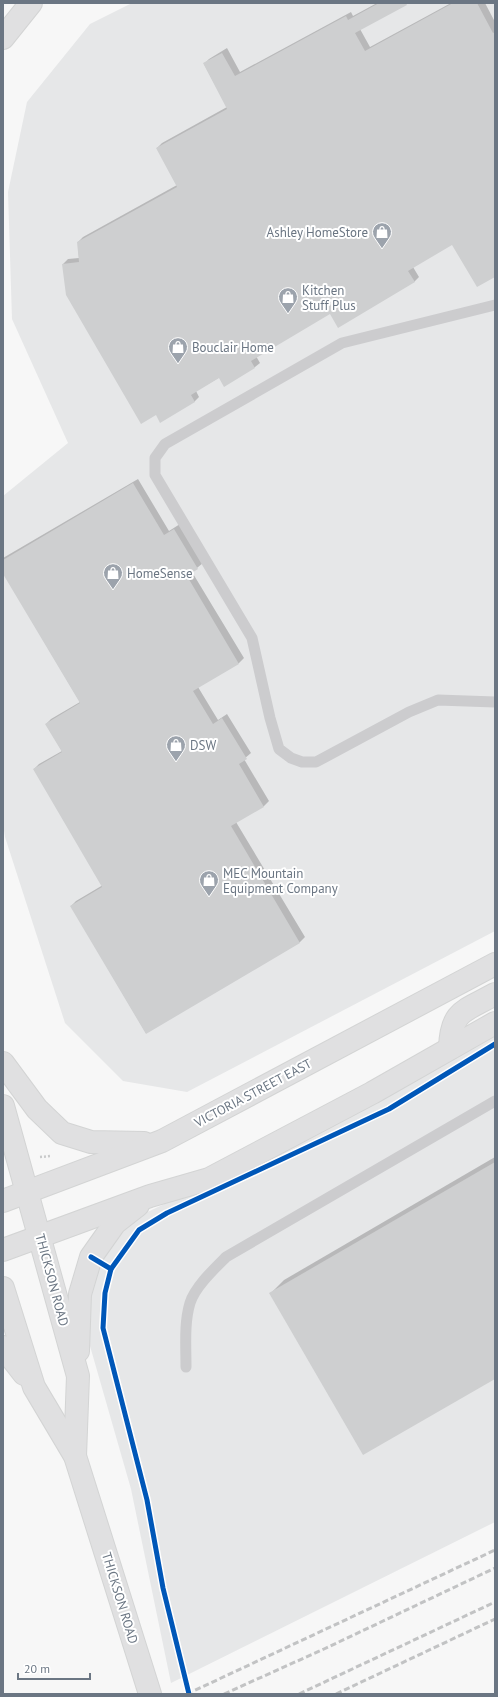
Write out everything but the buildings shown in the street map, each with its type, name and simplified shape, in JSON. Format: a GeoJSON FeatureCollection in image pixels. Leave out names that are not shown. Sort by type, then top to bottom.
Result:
{"type":"FeatureCollection","features":[{"type":"Feature","properties":{"kind":"main road"},"geometry":{"type":"LineString","coordinates":[[3,38],[32,3]]}},
{"type":"Feature","properties":{"kind":"main road","name":"VICTORIA STREET EAST"},"geometry":{"type":"LineString","coordinates":[[3,1201],[162,1141],[495,964]]}},
{"type":"Feature","properties":{"kind":"main road"},"geometry":{"type":"LineString","coordinates":[[450,1048],[451,1030],[457,1016],[495,994]]}},
{"type":"Feature","properties":{"kind":"main road"},"geometry":{"type":"LineString","coordinates":[[3,1250],[150,1196],[209,1179],[372,1093],[495,1023]]}},
{"type":"Feature","properties":{"kind":"main road"},"geometry":{"type":"LineString","coordinates":[[3,1063],[38,1109],[62,1133],[91,1142],[136,1143],[162,1141]]}},
{"type":"Feature","properties":{"kind":"main road","name":"THICKSON ROAD"},"geometry":{"type":"LineString","coordinates":[[3,1106],[78,1376],[76,1456]]}},
{"type":"Feature","properties":{"kind":"main road"},"geometry":{"type":"LineString","coordinates":[[78,1376],[80,1294],[91,1257],[115,1223],[150,1196]]}},
{"type":"Feature","properties":{"kind":"main road","name":"THICKSON ROAD"},"geometry":{"type":"LineString","coordinates":[[3,1288],[34,1387],[76,1456],[150,1694]]}},
{"type":"Feature","properties":{"kind":"main road"},"geometry":{"type":"LineString","coordinates":[[3,1347],[34,1387]]}},
{"type":"Feature","properties":{"kind":"lane"},"geometry":{"type":"LineString","coordinates":[[495,305],[342,343],[164,444],[155,458],[155,474],[252,638],[270,718],[279,749],[291,758],[302,762],[316,762],[409,712],[438,700],[495,702]]}},
{"type":"Feature","properties":{"kind":"lane"},"geometry":{"type":"LineString","coordinates":[[186,1367],[186,1338],[190,1302],[206,1277],[226,1257],[495,1101]]}},
{"type":"Feature","properties":{"kind":"shaded area"},"geometry":{"type":"Polygon","coordinates":[[[132,3],[495,3],[495,931],[187,1092],[123,1081],[65,1023],[5,837],[3,824],[3,496],[68,443],[12,319],[8,192],[27,102],[90,24],[132,3]]]}},
{"type":"Feature","properties":{"kind":"shaded area"},"geometry":{"type":"Polygon","coordinates":[[[495,1031],[495,1522],[171,1683],[131,1489],[90,1346],[87,1317],[92,1279],[102,1256],[120,1232],[141,1215],[345,1119],[495,1031]]]}},
{"type":"Feature","properties":{"kind":"railway"},"geometry":{"type":"LineString","coordinates":[[187,1694],[495,1550]]}},
{"type":"Feature","properties":{"kind":"railway"},"geometry":{"type":"LineString","coordinates":[[224,1694],[324,1649],[495,1568]]}},
{"type":"Feature","properties":{"kind":"railway"},"geometry":{"type":"LineString","coordinates":[[299,1694],[495,1602]]}},
{"type":"Feature","properties":{"kind":"railway"},"geometry":{"type":"LineString","coordinates":[[336,1694],[495,1619]]}},
{"type":"Feature","properties":{"kind":"cycle path"},"geometry":{"type":"LineString","coordinates":[[91,1257],[111,1269],[139,1230],[167,1213],[389,1109],[495,1044]]}},
{"type":"Feature","properties":{"kind":"cycle path"},"geometry":{"type":"LineString","coordinates":[[111,1269],[105,1293],[103,1328],[147,1500],[163,1588],[189,1694]]}},
{"type":"Feature","properties":{"kind":"place","name":"Ashley HomeStore"},"geometry":{"type":"Point","coordinates":[382,249]}},
{"type":"Feature","properties":{"kind":"place","name":"Kitchen Stuff Plus"},"geometry":{"type":"Point","coordinates":[288,314]}},
{"type":"Feature","properties":{"kind":"place","name":"Bouclair Home"},"geometry":{"type":"Point","coordinates":[178,364]}},
{"type":"Feature","properties":{"kind":"place","name":"HomeSense"},"geometry":{"type":"Point","coordinates":[113,590]}},
{"type":"Feature","properties":{"kind":"place","name":"DSW"},"geometry":{"type":"Point","coordinates":[176,762]}},
{"type":"Feature","properties":{"kind":"place","name":"MEC Mountain Equipment Company"},"geometry":{"type":"Point","coordinates":[209,897]}}]}
